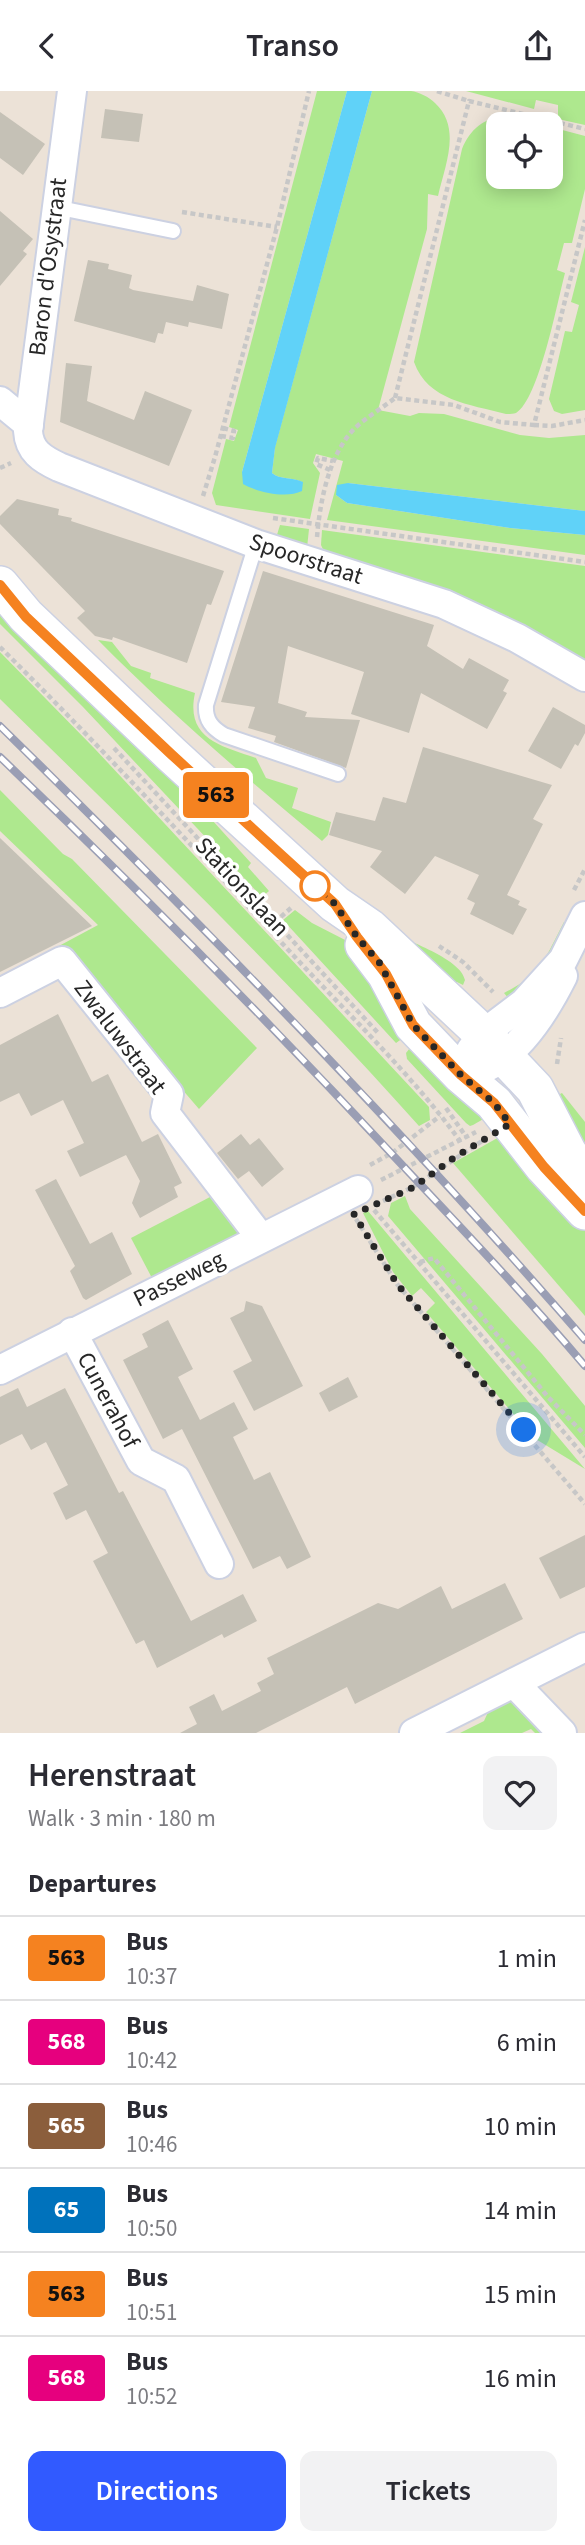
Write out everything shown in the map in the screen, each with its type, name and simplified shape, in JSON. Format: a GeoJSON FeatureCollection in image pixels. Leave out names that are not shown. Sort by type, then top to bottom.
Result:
{"type":"FeatureCollection","features":[{"type":"Feature","properties":{"kind":"street","name":"Baron d'Osystraat"},"geometry":{"type":"LineString","coordinates":[[29,434],[55,207],[72,91]]}},
{"type":"Feature","properties":{"kind":"street","name":"Spoorstraat"},"geometry":{"type":"LineString","coordinates":[[0,401],[29,434],[41,458],[59,467],[256,544],[462,611],[517,638],[585,677]]}},
{"type":"Feature","properties":{"kind":"street","name":"Stationslaan"},"geometry":{"type":"LineString","coordinates":[[0,585],[13,610],[335,904],[370,928],[493,1045],[536,1089],[568,1153],[585,1175]]}},
{"type":"Feature","properties":{"kind":"street","name":"Stationslaan"},"geometry":{"type":"LineString","coordinates":[[335,904],[386,974],[413,1025],[461,1075],[487,1096],[544,1167],[585,1211]]}},
{"type":"Feature","properties":{"kind":"street"},"geometry":{"type":"LineString","coordinates":[[461,1075],[488,1067],[493,1045],[543,1013],[563,975],[564,960],[585,916]]}},
{"type":"Feature","properties":{"kind":"street","name":"Zwaluwstraat"},"geometry":{"type":"LineString","coordinates":[[0,993],[62,961],[169,1094],[165,1113],[261,1238]]}},
{"type":"Feature","properties":{"kind":"street","name":"Passeweg"},"geometry":{"type":"LineString","coordinates":[[0,1370],[359,1190]]}},
{"type":"Feature","properties":{"kind":"street","name":"Cunerahof"},"geometry":{"type":"LineString","coordinates":[[72,1332],[141,1461],[176,1479],[219,1564]]}},
{"type":"Feature","properties":{"kind":"street"},"geometry":{"type":"LineString","coordinates":[[414,1733],[585,1647]]}},
{"type":"Feature","properties":{"kind":"street"},"geometry":{"type":"LineString","coordinates":[[514,1683],[562,1733]]}},
{"type":"Feature","properties":{"kind":"lane"},"geometry":{"type":"LineString","coordinates":[[55,207],[173,231]]}},
{"type":"Feature","properties":{"kind":"lane"},"geometry":{"type":"LineString","coordinates":[[256,544],[206,705],[208,719],[216,731],[225,735],[338,774]]}},
{"type":"Feature","properties":{"kind":"path"},"geometry":{"type":"LineString","coordinates":[[199,506],[277,227],[309,91]]}},
{"type":"Feature","properties":{"kind":"path"},"geometry":{"type":"LineString","coordinates":[[437,91],[585,129]]}},
{"type":"Feature","properties":{"kind":"path"},"geometry":{"type":"LineString","coordinates":[[315,564],[318,523],[333,461],[357,426],[395,398],[469,101]]}},
{"type":"Feature","properties":{"kind":"path"},"geometry":{"type":"LineString","coordinates":[[173,231],[177,212],[277,227]]}},
{"type":"Feature","properties":{"kind":"path"},"geometry":{"type":"LineString","coordinates":[[534,425],[585,220]]}},
{"type":"Feature","properties":{"kind":"path"},"geometry":{"type":"LineString","coordinates":[[395,398],[454,405],[500,422],[552,426],[585,420]]}},
{"type":"Feature","properties":{"kind":"path"},"geometry":{"type":"LineString","coordinates":[[220,436],[233,439],[234,431],[222,428]]}},
{"type":"Feature","properties":{"kind":"path"},"geometry":{"type":"LineString","coordinates":[[330,470],[316,464],[318,458],[333,461]]}},
{"type":"Feature","properties":{"kind":"path","name":"Spoorstraat"},"geometry":{"type":"LineString","coordinates":[[265,517],[585,562]]}},
{"type":"Feature","properties":{"kind":"path"},"geometry":{"type":"LineString","coordinates":[[0,647],[108,755],[441,1115],[460,1141]]}},
{"type":"Feature","properties":{"kind":"path","name":"Stationslaan"},"geometry":{"type":"LineString","coordinates":[[111,745],[386,1042]]}},
{"type":"Feature","properties":{"kind":"path"},"geometry":{"type":"LineString","coordinates":[[268,928],[292,907]]}},
{"type":"Feature","properties":{"kind":"path"},"geometry":{"type":"LineString","coordinates":[[478,977],[491,990]]}},
{"type":"Feature","properties":{"kind":"path"},"geometry":{"type":"LineString","coordinates":[[359,1190],[392,1153],[441,1115]]}},
{"type":"Feature","properties":{"kind":"path"},"geometry":{"type":"LineString","coordinates":[[359,1190],[414,1187],[455,1157],[510,1124]]}},
{"type":"Feature","properties":{"kind":"path"},"geometry":{"type":"LineString","coordinates":[[359,1190],[467,1138]]}},
{"type":"Feature","properties":{"kind":"path"},"geometry":{"type":"LineString","coordinates":[[359,1190],[585,1457]]}},
{"type":"Feature","properties":{"kind":"path"},"geometry":{"type":"LineString","coordinates":[[359,1190],[397,1284],[585,1504]]}},
{"type":"Feature","properties":{"kind":"path"},"geometry":{"type":"LineString","coordinates":[[420,1262],[434,1258],[548,1397],[585,1435]]}},
{"type":"Feature","properties":{"kind":"green space"},"geometry":{"type":"Polygon","coordinates":[[[317,91],[347,91],[242,472],[301,491],[302,482],[272,473],[275,447],[372,91],[414,92],[430,99],[443,113],[450,135],[449,147],[438,196],[428,194],[427,229],[378,410],[410,416],[419,413],[444,414],[520,435],[549,438],[585,435],[585,511],[348,483],[336,495],[347,503],[510,528],[585,535],[585,555],[327,520],[343,461],[316,454],[313,463],[320,473],[310,519],[216,505],[212,493],[226,439],[234,441],[238,430],[229,427],[317,91]]]}},
{"type":"Feature","properties":{"kind":"green space"},"geometry":{"type":"Polygon","coordinates":[[[466,91],[585,91],[585,125],[563,120],[563,112],[558,112],[558,105],[536,100],[534,109],[466,91]]]}},
{"type":"Feature","properties":{"kind":"green space"},"geometry":{"type":"Polygon","coordinates":[[[486,122],[486,189],[563,189],[563,130],[585,136],[585,189],[572,243],[564,243],[557,270],[565,273],[540,370],[524,404],[516,413],[507,414],[451,399],[429,385],[414,362],[462,149],[479,126],[486,122]]]}},
{"type":"Feature","properties":{"kind":"green space"},"geometry":{"type":"Polygon","coordinates":[[[585,247],[585,410],[562,414],[554,411],[549,399],[565,331],[572,332],[579,305],[571,302],[585,247]]]}},
{"type":"Feature","properties":{"kind":"green space"},"geometry":{"type":"Polygon","coordinates":[[[280,525],[309,529],[307,548],[276,538],[280,525]]]}},
{"type":"Feature","properties":{"kind":"green space"},"geometry":{"type":"Polygon","coordinates":[[[322,530],[585,566],[585,663],[326,556],[321,545],[322,530]]]}},
{"type":"Feature","properties":{"kind":"green space"},"geometry":{"type":"Polygon","coordinates":[[[0,613],[193,799],[251,863],[248,867],[269,891],[262,897],[83,707],[0,624],[0,613]]]}},
{"type":"Feature","properties":{"kind":"green space"},"geometry":{"type":"Polygon","coordinates":[[[98,640],[112,642],[131,666],[151,673],[150,678],[195,693],[193,709],[201,731],[219,744],[256,758],[266,778],[298,788],[292,808],[331,822],[328,835],[322,841],[264,793],[98,640]]]}},
{"type":"Feature","properties":{"kind":"green space"},"geometry":{"type":"Polygon","coordinates":[[[0,652],[95,749],[429,1107],[430,1120],[419,1126],[265,962],[0,699],[0,652]]]}},
{"type":"Feature","properties":{"kind":"green space"},"geometry":{"type":"Polygon","coordinates":[[[0,790],[63,854],[72,859],[257,1048],[199,1109],[57,947],[98,925],[0,831],[0,790]]]}},
{"type":"Feature","properties":{"kind":"green space"},"geometry":{"type":"Polygon","coordinates":[[[295,910],[312,923],[349,942],[410,1033],[396,1043],[283,920],[295,910]]]}},
{"type":"Feature","properties":{"kind":"green space"},"geometry":{"type":"Polygon","coordinates":[[[564,922],[567,922],[546,966],[510,1000],[504,993],[535,972],[564,922]]]}},
{"type":"Feature","properties":{"kind":"green space"},"geometry":{"type":"Polygon","coordinates":[[[381,929],[453,964],[465,980],[463,985],[457,982],[452,984],[381,929]]]}},
{"type":"Feature","properties":{"kind":"green space"},"geometry":{"type":"Polygon","coordinates":[[[414,1043],[492,1114],[473,1125],[466,1123],[407,1059],[406,1053],[414,1043]]]}},
{"type":"Feature","properties":{"kind":"green space"},"geometry":{"type":"Polygon","coordinates":[[[562,1093],[585,1122],[585,1166],[550,1099],[562,1093]]]}},
{"type":"Feature","properties":{"kind":"green space"},"geometry":{"type":"Polygon","coordinates":[[[508,1132],[585,1223],[585,1316],[453,1163],[508,1132]]]}},
{"type":"Feature","properties":{"kind":"green space"},"geometry":{"type":"Polygon","coordinates":[[[212,1196],[243,1236],[153,1280],[131,1238],[212,1196]]]}},
{"type":"Feature","properties":{"kind":"green space"},"geometry":{"type":"Polygon","coordinates":[[[405,1196],[410,1209],[542,1354],[585,1406],[585,1448],[388,1216],[391,1203],[405,1196]]]}},
{"type":"Feature","properties":{"kind":"green space"},"geometry":{"type":"Polygon","coordinates":[[[368,1211],[585,1469],[534,1438],[426,1312],[435,1303],[421,1288],[412,1296],[393,1272],[363,1213],[368,1211]]]}},
{"type":"Feature","properties":{"kind":"green space"},"geometry":{"type":"Polygon","coordinates":[[[513,1700],[546,1733],[535,1733],[531,1729],[522,1733],[460,1733],[484,1721],[490,1708],[513,1700]]]}},
{"type":"Feature","properties":{"kind":"water"},"geometry":{"type":"Polygon","coordinates":[[[347,91],[372,91],[275,448],[272,473],[303,482],[302,491],[272,494],[243,484],[242,472],[347,91]]]}},
{"type":"Feature","properties":{"kind":"water"},"geometry":{"type":"Polygon","coordinates":[[[348,483],[585,511],[585,535],[510,528],[347,503],[336,495],[337,485],[348,483]]]}},
{"type":"Feature","properties":{"kind":"building"},"geometry":{"type":"Polygon","coordinates":[[[105,109],[143,114],[139,142],[101,138],[105,109]]]}},
{"type":"Feature","properties":{"kind":"building"},"geometry":{"type":"Polygon","coordinates":[[[0,112],[45,144],[23,175],[0,158],[0,112]]]}},
{"type":"Feature","properties":{"kind":"building"},"geometry":{"type":"Polygon","coordinates":[[[0,211],[33,239],[23,251],[27,254],[0,286],[0,211]]]}},
{"type":"Feature","properties":{"kind":"building"},"geometry":{"type":"Polygon","coordinates":[[[88,260],[109,264],[108,269],[132,275],[129,288],[133,290],[193,301],[197,285],[229,294],[222,329],[189,322],[188,327],[166,322],[163,334],[158,333],[155,343],[74,321],[88,260]]]}},
{"type":"Feature","properties":{"kind":"building"},"geometry":{"type":"Polygon","coordinates":[[[66,363],[92,366],[87,401],[134,420],[145,391],[192,410],[169,466],[60,422],[66,363]]]}},
{"type":"Feature","properties":{"kind":"building"},"geometry":{"type":"Polygon","coordinates":[[[17,499],[59,509],[58,515],[72,518],[71,521],[224,571],[211,605],[207,604],[187,663],[113,637],[112,640],[95,636],[77,618],[85,611],[0,524],[0,516],[17,499]]]}},
{"type":"Feature","properties":{"kind":"building"},"geometry":{"type":"Polygon","coordinates":[[[263,571],[434,625],[427,646],[463,669],[469,658],[509,680],[503,691],[507,693],[487,729],[421,693],[409,733],[351,714],[364,672],[288,646],[278,703],[307,712],[305,717],[360,720],[346,768],[274,742],[276,736],[248,728],[255,707],[221,702],[263,571]]]}},
{"type":"Feature","properties":{"kind":"building"},"geometry":{"type":"Polygon","coordinates":[[[553,707],[585,725],[585,733],[578,746],[575,744],[561,769],[528,751],[553,707]]]}},
{"type":"Feature","properties":{"kind":"building"},"geometry":{"type":"Polygon","coordinates":[[[423,747],[552,785],[533,819],[543,824],[507,895],[520,901],[518,905],[527,909],[513,935],[470,914],[475,903],[467,899],[479,875],[435,856],[405,894],[370,867],[382,851],[329,835],[336,812],[375,821],[383,797],[406,803],[423,747]]]}},
{"type":"Feature","properties":{"kind":"building"},"geometry":{"type":"Polygon","coordinates":[[[0,838],[92,926],[0,972],[0,838]]]}},
{"type":"Feature","properties":{"kind":"building"},"geometry":{"type":"Polygon","coordinates":[[[58,1014],[92,1082],[108,1074],[142,1142],[158,1134],[182,1183],[174,1187],[178,1197],[140,1218],[132,1203],[140,1181],[126,1155],[80,1177],[67,1151],[84,1143],[63,1100],[31,1116],[19,1093],[0,1102],[0,1045],[58,1014]]]}},
{"type":"Feature","properties":{"kind":"building"},"geometry":{"type":"Polygon","coordinates":[[[241,1134],[250,1145],[259,1138],[284,1169],[262,1187],[249,1171],[238,1179],[217,1153],[241,1134]]]}},
{"type":"Feature","properties":{"kind":"building"},"geometry":{"type":"Polygon","coordinates":[[[56,1179],[90,1244],[112,1232],[132,1274],[86,1300],[70,1271],[75,1266],[35,1190],[56,1179]]]}},
{"type":"Feature","properties":{"kind":"building"},"geometry":{"type":"Polygon","coordinates":[[[246,1301],[262,1306],[303,1386],[254,1411],[233,1371],[252,1361],[230,1318],[244,1311],[246,1301]]]}},
{"type":"Feature","properties":{"kind":"building"},"geometry":{"type":"Polygon","coordinates":[[[168,1320],[193,1369],[178,1377],[200,1420],[234,1402],[248,1429],[233,1437],[254,1480],[270,1472],[311,1557],[287,1569],[280,1556],[253,1569],[182,1429],[163,1439],[123,1360],[148,1347],[142,1334],[168,1320]]]}},
{"type":"Feature","properties":{"kind":"building"},"geometry":{"type":"Polygon","coordinates":[[[348,1377],[358,1397],[329,1412],[319,1393],[348,1377]]]}},
{"type":"Feature","properties":{"kind":"building"},"geometry":{"type":"Polygon","coordinates":[[[18,1388],[27,1407],[65,1388],[119,1493],[123,1491],[191,1621],[243,1594],[257,1621],[224,1638],[222,1634],[157,1668],[144,1640],[136,1644],[93,1561],[108,1553],[86,1510],[66,1520],[53,1493],[68,1485],[46,1442],[31,1450],[22,1434],[0,1445],[0,1397],[18,1388]]]}},
{"type":"Feature","properties":{"kind":"building"},"geometry":{"type":"Polygon","coordinates":[[[585,1535],[585,1587],[560,1599],[539,1558],[585,1535]]]}},
{"type":"Feature","properties":{"kind":"building"},"geometry":{"type":"Polygon","coordinates":[[[505,1583],[523,1619],[355,1704],[347,1687],[256,1733],[180,1733],[197,1724],[189,1707],[214,1694],[222,1711],[261,1691],[257,1683],[274,1674],[267,1658],[378,1603],[398,1609],[441,1586],[452,1609],[505,1583]]]}},
{"type":"Feature","properties":{"kind":"railway"},"geometry":{"type":"LineString","coordinates":[[0,726],[299,1027],[444,1182],[585,1340]]}},
{"type":"Feature","properties":{"kind":"railway"},"geometry":{"type":"LineString","coordinates":[[0,757],[103,857],[305,1062],[496,1265],[585,1366]]}},
{"type":"Feature","properties":{"kind":"bus line","name":"563"},"geometry":{"type":"LineString","coordinates":[[0,585],[26,617],[335,904],[357,937],[379,962],[413,1025],[461,1075],[494,1103],[544,1167],[585,1211]]}},
{"type":"Feature","properties":{"kind":"route"},"geometry":{"type":"LineString","coordinates":[[315,886],[335,904],[357,937],[379,962],[413,1025],[461,1075],[494,1103],[510,1124],[455,1157],[414,1187],[354,1214],[397,1284],[524,1430]]}}]}
